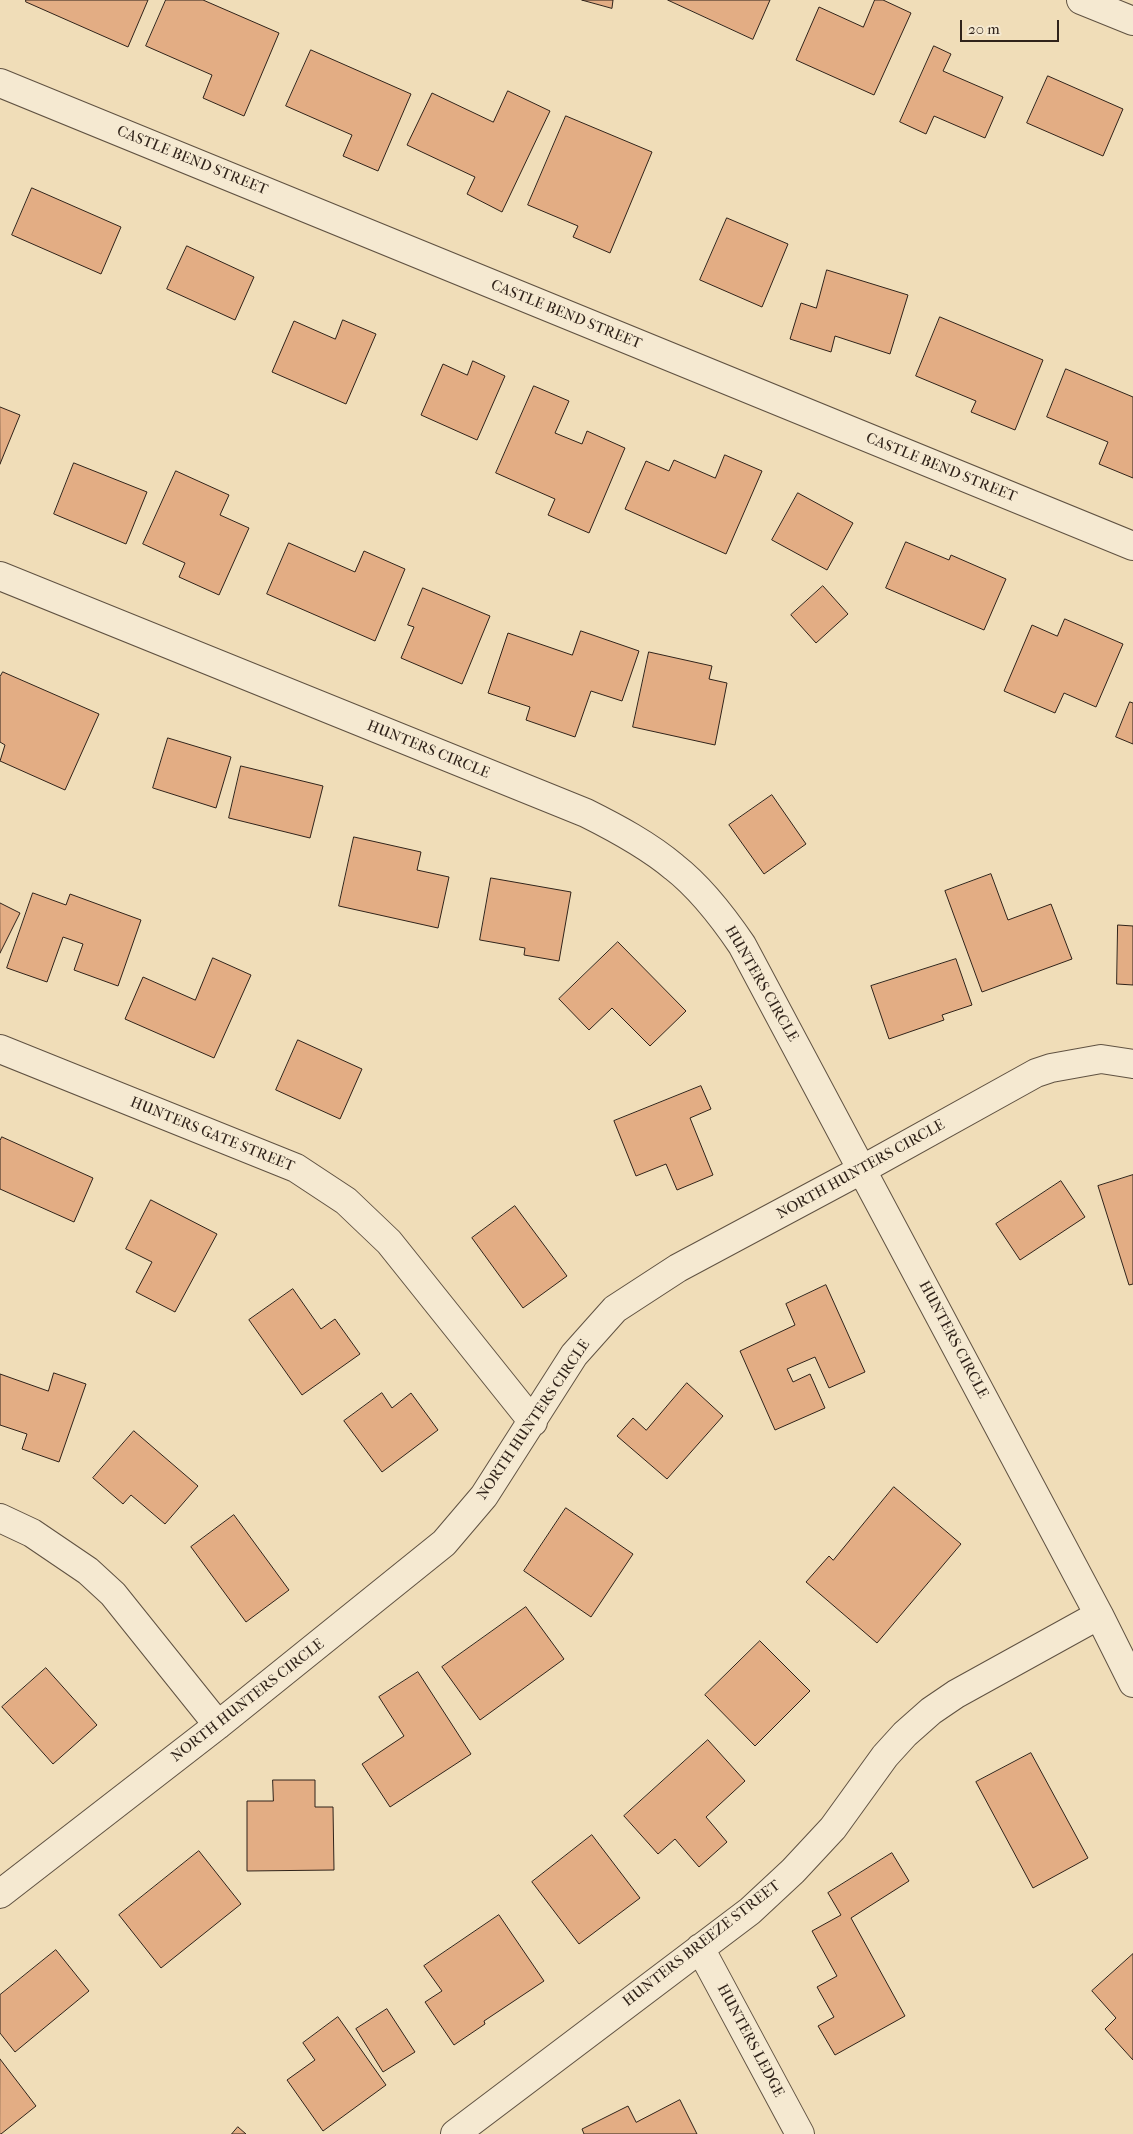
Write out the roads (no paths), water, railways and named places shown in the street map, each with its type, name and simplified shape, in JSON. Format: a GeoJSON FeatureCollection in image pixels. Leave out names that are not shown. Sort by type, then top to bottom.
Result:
{"type":"FeatureCollection","features":[{"type":"Feature","properties":{"kind":"street"},"geometry":{"type":"LineString","coordinates":[[1081,0],[1133,21]]}},
{"type":"Feature","properties":{"kind":"street","name":"CASTLE BEND STREET"},"geometry":{"type":"LineString","coordinates":[[0,83],[1133,546]]}},
{"type":"Feature","properties":{"kind":"street","name":"HUNTERS CIRCLE"},"geometry":{"type":"LineString","coordinates":[[0,576],[586,813],[617,828],[674,867],[716,910],[742,945],[863,1169],[1099,1615],[1133,1683]]}},
{"type":"Feature","properties":{"kind":"street","name":"HUNTERS GATE STREET"},"geometry":{"type":"LineString","coordinates":[[0,1048],[296,1168],[346,1201],[389,1242],[533,1422]]}},
{"type":"Feature","properties":{"kind":"street","name":"NORTH HUNTERS CIRCLE"},"geometry":{"type":"LineString","coordinates":[[0,1894],[218,1725],[444,1544],[484,1496],[574,1356],[615,1309],[678,1268],[1043,1070],[1101,1060],[1133,1064]]}},
{"type":"Feature","properties":{"kind":"street"},"geometry":{"type":"LineString","coordinates":[[0,1518],[32,1533],[80,1565],[113,1594],[218,1725]]}},
{"type":"Feature","properties":{"kind":"street","name":"HUNTERS BREEZE STREET"},"geometry":{"type":"LineString","coordinates":[[455,2134],[750,1910],[793,1871],[833,1828],[885,1756],[905,1734],[931,1711],[956,1694],[1099,1615]]}},
{"type":"Feature","properties":{"kind":"street","name":"HUNTERS LEDGE"},"geometry":{"type":"LineString","coordinates":[[700,1948],[800,2134]]}}]}
